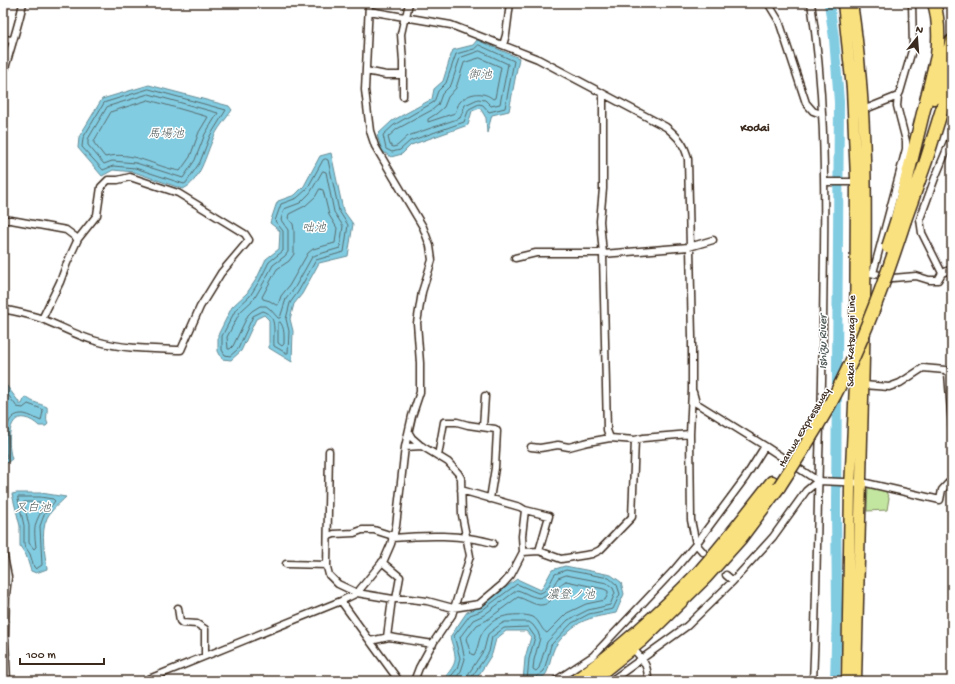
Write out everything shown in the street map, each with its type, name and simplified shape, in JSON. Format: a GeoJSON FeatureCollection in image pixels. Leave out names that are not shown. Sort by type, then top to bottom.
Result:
{"type":"FeatureCollection","features":[{"type":"Feature","properties":{"kind":"highway"},"geometry":{"type":"LineString","coordinates":[[901,220],[937,56],[939,40],[934,3]]}},
{"type":"Feature","properties":{"kind":"highway","name":"Hanwa Expressway"},"geometry":{"type":"LineString","coordinates":[[901,220],[952,41]]}},
{"type":"Feature","properties":{"kind":"highway","name":"Hanwa Expressway"},"geometry":{"type":"LineString","coordinates":[[591,681],[642,640],[705,578],[740,539],[775,484],[832,383],[861,320],[885,256],[926,160],[952,77]]}},
{"type":"Feature","properties":{"kind":"highway"},"geometry":{"type":"LineString","coordinates":[[926,160],[936,144],[952,105]]}},
{"type":"Feature","properties":{"kind":"highway","name":"Hanwa Expressway"},"geometry":{"type":"LineString","coordinates":[[576,681],[636,633],[698,572],[775,484]]}},
{"type":"Feature","properties":{"kind":"main road","name":"Sakai Katsuragi Line"},"geometry":{"type":"LineString","coordinates":[[843,3],[852,89],[857,182],[855,384],[847,681]]}},
{"type":"Feature","properties":{"kind":"main road","name":"Sakai Katsuragi Line"},"geometry":{"type":"LineString","coordinates":[[852,3],[858,40],[863,110],[857,182],[870,272],[863,385],[852,482],[856,681]]}},
{"type":"Feature","properties":{"kind":"street"},"geometry":{"type":"LineString","coordinates":[[3,76],[19,24],[23,3]]}},
{"type":"Feature","properties":{"kind":"street"},"geometry":{"type":"LineString","coordinates":[[144,681],[341,601],[356,593],[382,562],[393,537],[396,526],[405,447],[412,416],[420,392],[420,363],[417,323],[422,292],[432,260],[430,246],[423,227],[375,146],[370,131],[365,90],[369,3]]}},
{"type":"Feature","properties":{"kind":"street"},"geometry":{"type":"LineString","coordinates":[[403,96],[402,34],[409,3]]}},
{"type":"Feature","properties":{"kind":"street"},"geometry":{"type":"LineString","coordinates":[[503,45],[506,35],[510,3]]}},
{"type":"Feature","properties":{"kind":"street"},"geometry":{"type":"LineString","coordinates":[[768,3],[779,21],[806,104],[813,111],[821,114]]}},
{"type":"Feature","properties":{"kind":"street"},"geometry":{"type":"LineString","coordinates":[[811,3],[816,39],[826,182],[823,370],[818,481],[817,607],[813,681]]}},
{"type":"Feature","properties":{"kind":"street"},"geometry":{"type":"LineString","coordinates":[[912,3],[913,47],[898,96],[897,106],[906,141],[906,149],[870,272],[893,278],[916,276],[929,280],[938,280],[942,273],[952,269]]}},
{"type":"Feature","properties":{"kind":"street"},"geometry":{"type":"LineString","coordinates":[[369,11],[451,25],[538,59],[603,95],[666,127],[681,140],[686,150],[688,159],[692,337],[690,434],[691,520],[696,544],[703,552]]}},
{"type":"Feature","properties":{"kind":"street"},"geometry":{"type":"LineString","coordinates":[[3,39],[13,40]]}},
{"type":"Feature","properties":{"kind":"street"},"geometry":{"type":"LineString","coordinates":[[366,71],[386,75],[403,75]]}},
{"type":"Feature","properties":{"kind":"street"},"geometry":{"type":"LineString","coordinates":[[603,95],[603,189],[600,221],[603,254],[607,430],[610,438]]}},
{"type":"Feature","properties":{"kind":"street"},"geometry":{"type":"LineString","coordinates":[[863,110],[898,96]]}},
{"type":"Feature","properties":{"kind":"street"},"geometry":{"type":"LineString","coordinates":[[942,273],[922,233],[920,218],[952,137]]}},
{"type":"Feature","properties":{"kind":"street"},"geometry":{"type":"LineString","coordinates":[[3,310],[24,313],[42,319],[72,333],[95,341],[137,348],[181,350],[200,307],[221,273],[249,240],[245,234],[185,196],[130,177],[118,180],[108,180],[101,187],[97,215],[78,239],[60,282],[42,319]]}},
{"type":"Feature","properties":{"kind":"street"},"geometry":{"type":"LineString","coordinates":[[826,182],[857,182]]}},
{"type":"Feature","properties":{"kind":"street"},"geometry":{"type":"LineString","coordinates":[[3,220],[11,220],[66,230],[78,239]]}},
{"type":"Feature","properties":{"kind":"street"},"geometry":{"type":"LineString","coordinates":[[515,258],[536,253],[603,254],[689,247],[713,240]]}},
{"type":"Feature","properties":{"kind":"street"},"geometry":{"type":"LineString","coordinates":[[863,385],[888,387],[900,383],[923,368],[945,370],[948,373],[952,426]]}},
{"type":"Feature","properties":{"kind":"street"},"geometry":{"type":"LineString","coordinates":[[692,390],[696,402],[818,481],[852,482],[940,500],[942,490],[952,479]]}},
{"type":"Feature","properties":{"kind":"street"},"geometry":{"type":"LineString","coordinates":[[483,427],[485,396]]}},
{"type":"Feature","properties":{"kind":"street"},"geometry":{"type":"LineString","coordinates":[[438,456],[444,422],[457,422],[495,429],[497,431],[495,468],[490,499]]}},
{"type":"Feature","properties":{"kind":"street"},"geometry":{"type":"LineString","coordinates":[[409,433],[412,438],[422,446],[448,462],[461,478],[462,515],[470,556],[452,615],[419,668],[414,681]]}},
{"type":"Feature","properties":{"kind":"street"},"geometry":{"type":"LineString","coordinates":[[531,447],[540,448],[558,445],[569,447],[610,438],[635,440],[690,434]]}},
{"type":"Feature","properties":{"kind":"street"},"geometry":{"type":"LineString","coordinates":[[523,552],[539,551],[561,559],[592,554],[600,550],[632,517],[635,440]]}},
{"type":"Feature","properties":{"kind":"street"},"geometry":{"type":"LineString","coordinates":[[405,447],[422,446]]}},
{"type":"Feature","properties":{"kind":"street"},"geometry":{"type":"LineString","coordinates":[[555,681],[593,656],[675,569],[746,478],[765,446]]}},
{"type":"Feature","properties":{"kind":"street"},"geometry":{"type":"LineString","coordinates":[[329,451],[327,565],[330,575],[338,584],[356,593],[394,599],[427,601],[453,608],[479,604],[503,584],[511,575],[523,552],[522,536],[524,510]]}},
{"type":"Feature","properties":{"kind":"street"},"geometry":{"type":"LineString","coordinates":[[611,681],[687,626],[733,581],[774,537],[806,491],[818,481]]}},
{"type":"Feature","properties":{"kind":"street"},"geometry":{"type":"LineString","coordinates":[[461,490],[520,507],[524,510],[550,516],[539,551]]}},
{"type":"Feature","properties":{"kind":"street"},"geometry":{"type":"LineString","coordinates":[[328,536],[334,534],[354,533],[362,530],[374,530],[393,537],[425,536],[466,538],[493,543]]}},
{"type":"Feature","properties":{"kind":"street"},"geometry":{"type":"LineString","coordinates":[[3,551],[8,577],[5,638],[7,681]]}},
{"type":"Feature","properties":{"kind":"street"},"geometry":{"type":"LineString","coordinates":[[382,562],[400,578],[394,599],[387,637]]}},
{"type":"Feature","properties":{"kind":"street"},"geometry":{"type":"LineString","coordinates":[[286,564],[327,565]]}},
{"type":"Feature","properties":{"kind":"street"},"geometry":{"type":"LineString","coordinates":[[726,575],[733,581]]}},
{"type":"Feature","properties":{"kind":"street"},"geometry":{"type":"LineString","coordinates":[[341,601],[399,681]]}},
{"type":"Feature","properties":{"kind":"street"},"geometry":{"type":"LineString","coordinates":[[178,608],[182,623],[197,624],[205,629],[205,656]]}},
{"type":"Feature","properties":{"kind":"street"},"geometry":{"type":"LineString","coordinates":[[617,630],[623,637]]}},
{"type":"Feature","properties":{"kind":"street"},"geometry":{"type":"LineString","coordinates":[[370,640],[387,637],[433,644]]}},
{"type":"Feature","properties":{"kind":"street"},"geometry":{"type":"LineString","coordinates":[[636,652],[648,669],[648,681]]}},
{"type":"Feature","properties":{"kind":"green space"},"geometry":{"type":"Polygon","coordinates":[[[868,486],[885,490],[889,498],[887,510],[867,511],[868,486]]]}},
{"type":"Feature","properties":{"kind":"water","name":"御池"},"geometry":{"type":"Polygon","coordinates":[[[477,40],[519,58],[509,111],[492,115],[487,133],[486,118],[480,108],[472,111],[468,125],[411,145],[402,154],[391,157],[382,151],[377,135],[392,121],[432,99],[434,89],[443,81],[453,50],[473,45],[477,40]]]}},
{"type":"Feature","properties":{"kind":"water","name":"馬場池"},"geometry":{"type":"Polygon","coordinates":[[[149,85],[229,106],[232,110],[215,135],[198,174],[189,185],[183,189],[134,172],[113,170],[102,176],[78,148],[79,137],[102,99],[149,85]]]}},
{"type":"Feature","properties":{"kind":"water","name":"咄池"},"geometry":{"type":"Polygon","coordinates":[[[331,153],[343,210],[353,224],[348,256],[319,263],[302,294],[294,304],[290,319],[293,331],[292,362],[269,348],[269,320],[264,315],[256,319],[241,351],[231,360],[222,359],[218,351],[218,335],[232,307],[247,293],[257,278],[266,259],[279,249],[280,231],[270,223],[278,201],[295,195],[304,186],[320,156],[331,153]]]}},
{"type":"Feature","properties":{"kind":"water"},"geometry":{"type":"Polygon","coordinates":[[[3,381],[19,404],[22,404],[25,397],[33,402],[47,407],[48,424],[46,426],[39,426],[25,418],[19,418],[14,421],[11,426],[9,440],[12,459],[4,465],[3,464],[3,381]]]}},
{"type":"Feature","properties":{"kind":"water","name":"又白池"},"geometry":{"type":"Polygon","coordinates":[[[41,493],[66,497],[53,509],[47,518],[43,537],[47,569],[36,573],[31,571],[26,555],[20,546],[20,526],[12,494],[41,493]]]}},
{"type":"Feature","properties":{"kind":"water","name":"濃登ノ池"},"geometry":{"type":"Polygon","coordinates":[[[565,566],[611,575],[621,582],[624,594],[616,613],[590,619],[580,623],[570,630],[555,646],[548,669],[544,677],[539,679],[533,681],[523,681],[525,658],[531,637],[526,631],[506,631],[496,639],[492,654],[475,681],[442,681],[451,669],[455,660],[450,637],[467,612],[478,608],[517,579],[541,590],[552,570],[565,566]]]}},
{"type":"Feature","properties":{"kind":"waterway","name":"Ishizu River"},"geometry":{"type":"LineString","coordinates":[[829,3],[834,38],[839,102],[836,508],[837,610],[835,681]]}},
{"type":"Feature","properties":{"kind":"district","name":"Kodai"},"geometry":{"type":"Point","coordinates":[755,129]}}]}
